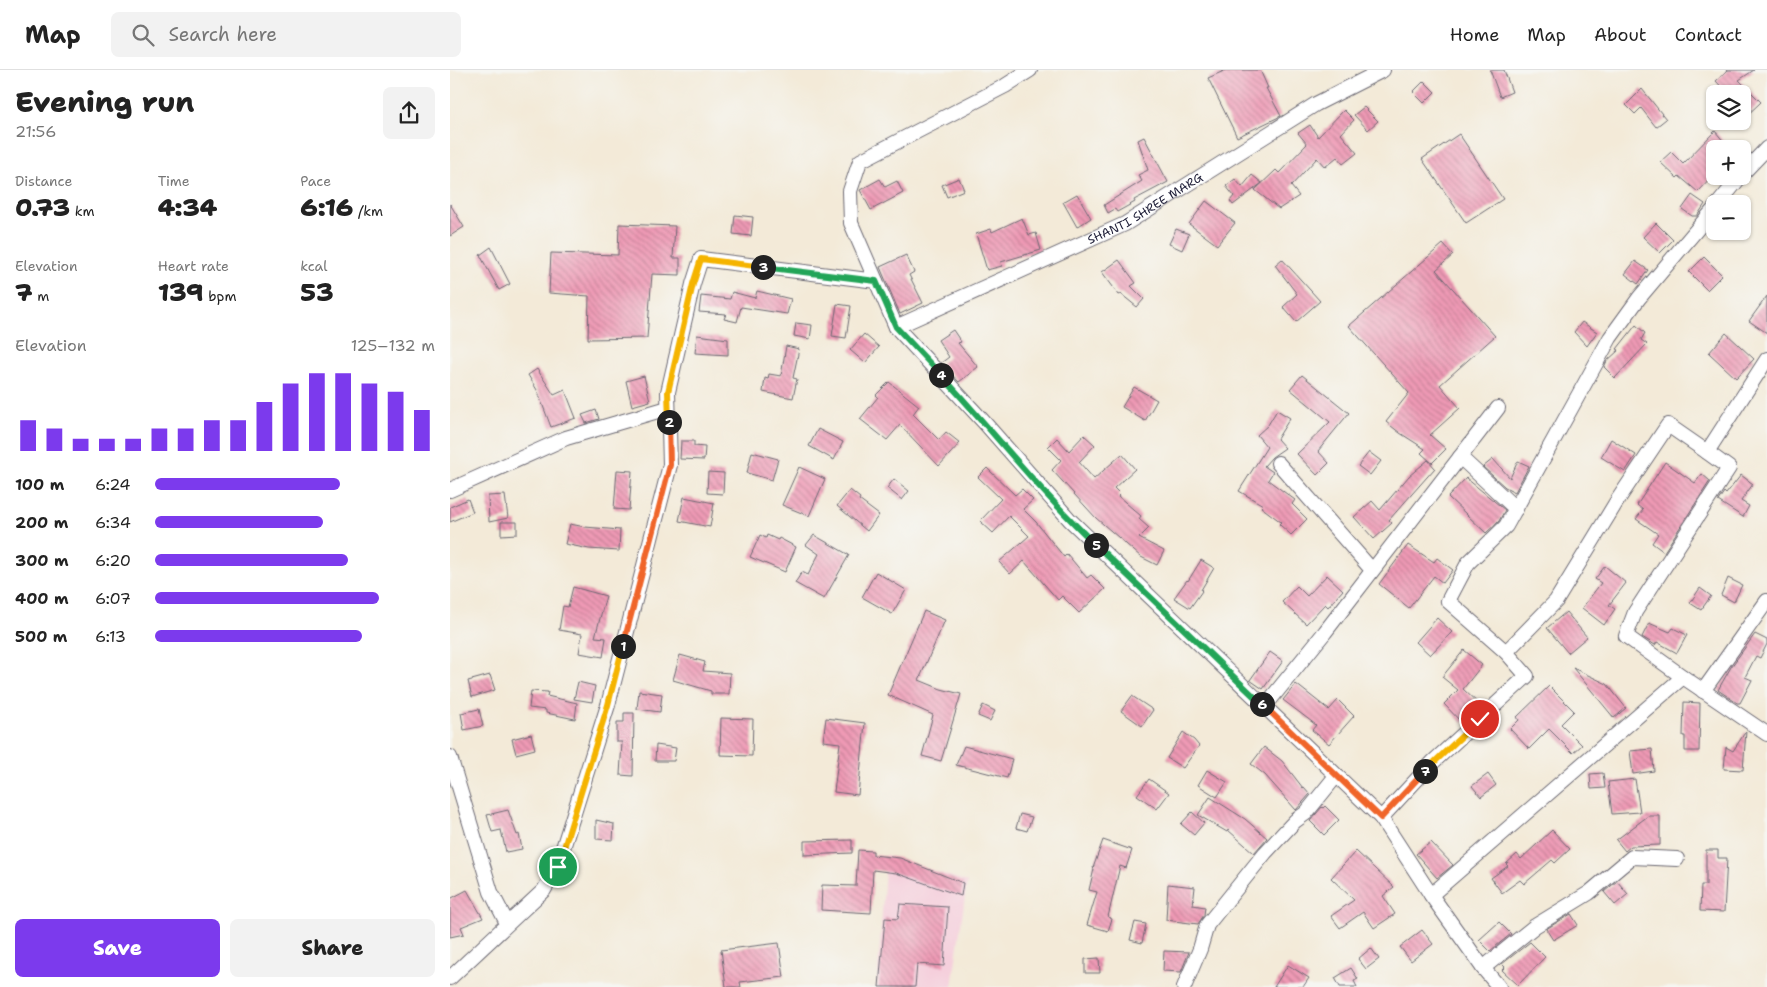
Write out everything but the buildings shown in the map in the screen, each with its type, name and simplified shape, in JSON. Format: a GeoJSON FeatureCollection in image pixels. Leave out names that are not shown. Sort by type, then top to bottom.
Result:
{"type":"FeatureCollection","features":[{"type":"Feature","properties":{"kind":"street"},"geometry":{"type":"LineString","coordinates":[[1030,70],[1005,86],[860,161],[850,191],[851,223],[896,327],[983,421],[1070,520],[1381,818],[1431,895],[1483,968],[1499,987]]}},
{"type":"Feature","properties":{"kind":"street","name":"SHANTI SHREE MARG"},"geometry":{"type":"LineString","coordinates":[[896,327],[1125,224],[1316,104],[1383,70]]}},
{"type":"Feature","properties":{"kind":"street"},"geometry":{"type":"LineString","coordinates":[[1751,165],[1767,148]]}},
{"type":"Feature","properties":{"kind":"street"},"geometry":{"type":"LineString","coordinates":[[1725,195],[1734,185]]}},
{"type":"Feature","properties":{"kind":"street"},"geometry":{"type":"LineString","coordinates":[[1381,818],[1433,762],[1527,676],[1506,652],[1448,601],[1468,563],[1506,526],[1610,338],[1639,298],[1706,219]]}},
{"type":"Feature","properties":{"kind":"street"},"geometry":{"type":"LineString","coordinates":[[450,977],[544,890],[558,867],[608,705],[670,465],[668,392],[693,284],[701,259],[876,281]]}},
{"type":"Feature","properties":{"kind":"street"},"geometry":{"type":"LineString","coordinates":[[1707,452],[1767,359]]}},
{"type":"Feature","properties":{"kind":"street"},"geometry":{"type":"LineString","coordinates":[[450,490],[566,438],[668,408]]}},
{"type":"Feature","properties":{"kind":"street"},"geometry":{"type":"LineString","coordinates":[[1265,706],[1498,408]]}},
{"type":"Feature","properties":{"kind":"street"},"geometry":{"type":"LineString","coordinates":[[1506,652],[1556,601],[1617,501],[1668,425],[1729,468],[1636,612],[1626,636],[1683,678],[1767,734]]}},
{"type":"Feature","properties":{"kind":"street"},"geometry":{"type":"LineString","coordinates":[[1460,457],[1516,509]]}},
{"type":"Feature","properties":{"kind":"street"},"geometry":{"type":"LineString","coordinates":[[1278,463],[1372,570]]}},
{"type":"Feature","properties":{"kind":"street"},"geometry":{"type":"LineString","coordinates":[[1703,691],[1767,601]]}},
{"type":"Feature","properties":{"kind":"street"},"geometry":{"type":"LineString","coordinates":[[1431,895],[1683,678]]}},
{"type":"Feature","properties":{"kind":"street"},"geometry":{"type":"LineString","coordinates":[[450,757],[491,892],[507,923]]}},
{"type":"Feature","properties":{"kind":"street"},"geometry":{"type":"LineString","coordinates":[[1184,987],[1200,949],[1207,925],[1265,852],[1306,812],[1336,776]]}},
{"type":"Feature","properties":{"kind":"street"},"geometry":{"type":"LineString","coordinates":[[1483,968],[1535,926],[1589,893],[1632,857],[1677,859]]}},
{"type":"Feature","properties":{"kind":"shaded area"},"geometry":{"type":"Polygon","coordinates":[[[886,855],[967,882],[952,987],[877,987],[886,855]]]}},
{"type":"Feature","properties":{"kind":"route"},"geometry":{"type":"LineString","coordinates":[[558,867],[608,705],[670,465],[668,392],[693,284],[701,259],[876,281],[896,327],[983,421],[1070,520],[1381,818],[1433,762],[1480,719]]}}]}
